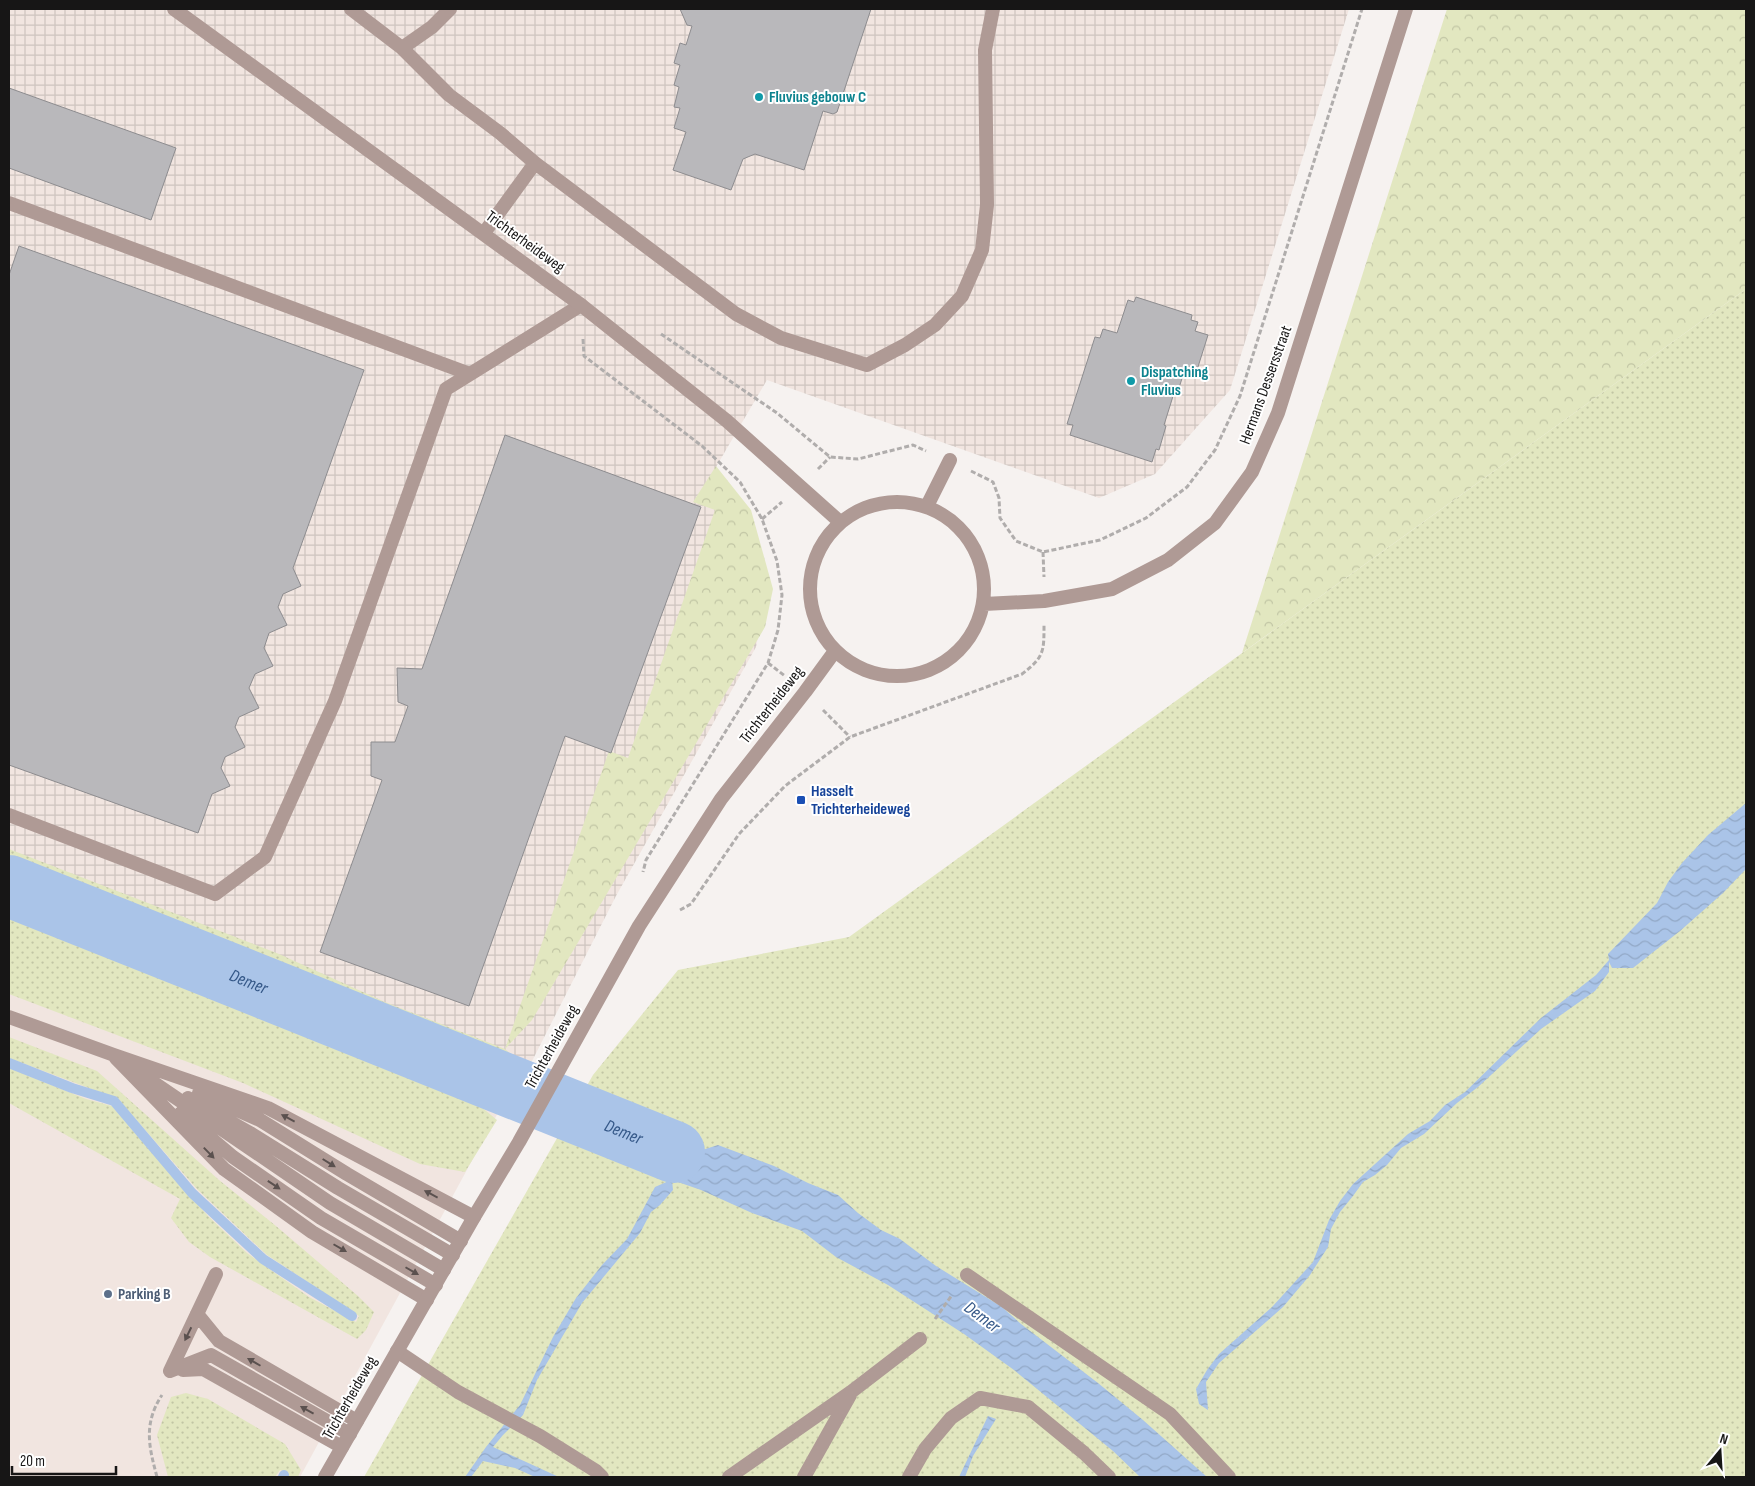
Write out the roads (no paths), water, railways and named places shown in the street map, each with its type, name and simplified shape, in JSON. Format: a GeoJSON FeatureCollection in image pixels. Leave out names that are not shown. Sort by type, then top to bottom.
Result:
{"type":"FeatureCollection","features":[{"type":"Feature","properties":{"kind":"street","name":"Trichterheideweg"},"geometry":{"type":"LineString","coordinates":[[174,9],[581,304],[727,421],[840,522]]}},
{"type":"Feature","properties":{"kind":"street"},"geometry":{"type":"LineString","coordinates":[[351,9],[402,48],[449,95],[500,133],[535,163],[736,314],[781,338],[867,365],[905,345],[935,325],[962,296],[982,250],[987,205],[985,50],[993,9]]}},
{"type":"Feature","properties":{"kind":"street"},"geometry":{"type":"LineString","coordinates":[[402,48],[432,27],[450,9]]}},
{"type":"Feature","properties":{"kind":"street","name":"Hermans Dessersstraat"},"geometry":{"type":"LineString","coordinates":[[984,604],[1044,601],[1112,589],[1168,560],[1215,523],[1252,472],[1278,413],[1406,9]]}},
{"type":"Feature","properties":{"kind":"street"},"geometry":{"type":"LineString","coordinates":[[484,233],[535,163]]}},
{"type":"Feature","properties":{"kind":"street"},"geometry":{"type":"LineString","coordinates":[[9,203],[470,374]]}},
{"type":"Feature","properties":{"kind":"street"},"geometry":{"type":"LineString","coordinates":[[9,815],[215,894],[265,857],[335,701],[446,389],[581,304]]}},
{"type":"Feature","properties":{"kind":"street"},"geometry":{"type":"LineString","coordinates":[[927,506],[950,460]]}},
{"type":"Feature","properties":{"kind":"street"},"geometry":{"type":"LineString","coordinates":[[897,502],[927,506],[953,522],[973,545],[984,573],[984,604],[973,634],[952,658],[924,673],[892,677],[861,669],[834,651],[818,627],[810,600],[811,571],[822,544],[840,522],[867,506],[897,502]]}},
{"type":"Feature","properties":{"kind":"street","name":"Trichterheideweg"},"geometry":{"type":"LineString","coordinates":[[325,1477],[474,1217],[520,1142],[639,926],[721,799],[805,692],[834,651]]}},
{"type":"Feature","properties":{"kind":"street"},"geometry":{"type":"LineString","coordinates":[[9,1017],[268,1108],[474,1217]]}},
{"type":"Feature","properties":{"kind":"street"},"geometry":{"type":"LineString","coordinates":[[114,1055],[260,1120],[347,1174],[461,1240]]}},
{"type":"Feature","properties":{"kind":"street"},"geometry":{"type":"LineString","coordinates":[[114,1055],[250,1133],[338,1188],[453,1255]]}},
{"type":"Feature","properties":{"kind":"street"},"geometry":{"type":"LineString","coordinates":[[114,1055],[330,1203],[444,1270]]}},
{"type":"Feature","properties":{"kind":"street"},"geometry":{"type":"LineString","coordinates":[[114,1055],[233,1157],[321,1218],[436,1285]]}},
{"type":"Feature","properties":{"kind":"street"},"geometry":{"type":"LineString","coordinates":[[114,1055],[224,1169],[312,1232],[427,1300]]}},
{"type":"Feature","properties":{"kind":"street"},"geometry":{"type":"LineString","coordinates":[[170,1371],[216,1274]]}},
{"type":"Feature","properties":{"kind":"street"},"geometry":{"type":"LineString","coordinates":[[967,1275],[1170,1414],[1230,1477]]}},
{"type":"Feature","properties":{"kind":"street"},"geometry":{"type":"LineString","coordinates":[[197,1314],[219,1341],[357,1421]]}},
{"type":"Feature","properties":{"kind":"street"},"geometry":{"type":"LineString","coordinates":[[729,1477],[851,1392],[920,1339]]}},
{"type":"Feature","properties":{"kind":"street"},"geometry":{"type":"LineString","coordinates":[[397,1351],[458,1392],[540,1436],[596,1471],[602,1477]]}},
{"type":"Feature","properties":{"kind":"street"},"geometry":{"type":"LineString","coordinates":[[170,1371],[211,1355],[350,1434]]}},
{"type":"Feature","properties":{"kind":"street"},"geometry":{"type":"LineString","coordinates":[[170,1371],[203,1368],[342,1447]]}},
{"type":"Feature","properties":{"kind":"street"},"geometry":{"type":"LineString","coordinates":[[804,1477],[851,1392]]}},
{"type":"Feature","properties":{"kind":"street"},"geometry":{"type":"LineString","coordinates":[[908,1477],[925,1449],[951,1418],[980,1398],[1028,1407],[1084,1453],[1109,1477]]}},
{"type":"Feature","properties":{"kind":"water"},"geometry":{"type":"Polygon","coordinates":[[[1746,803],[1746,869],[1723,893],[1680,931],[1633,968],[1612,968],[1609,962],[1609,972],[1595,991],[1541,1029],[1424,1134],[1401,1148],[1387,1165],[1363,1182],[1340,1212],[1331,1229],[1328,1247],[1310,1275],[1283,1307],[1219,1363],[1206,1382],[1208,1410],[1199,1404],[1196,1389],[1207,1370],[1219,1354],[1272,1307],[1313,1262],[1329,1220],[1353,1184],[1408,1134],[1430,1121],[1445,1105],[1465,1092],[1541,1018],[1596,975],[1609,960],[1608,954],[1657,903],[1668,882],[1682,863],[1708,835],[1746,803]]]}},
{"type":"Feature","properties":{"kind":"water"},"geometry":{"type":"Polygon","coordinates":[[[610,1101],[639,1105],[650,1121],[672,1142],[696,1152],[718,1145],[774,1166],[838,1195],[881,1230],[900,1239],[936,1266],[1002,1307],[1143,1420],[1207,1477],[1140,1477],[1113,1451],[1014,1370],[964,1334],[888,1285],[836,1257],[802,1231],[752,1213],[701,1190],[672,1180],[673,1190],[651,1212],[640,1233],[582,1303],[537,1380],[523,1415],[493,1447],[559,1477],[535,1477],[515,1468],[483,1461],[471,1477],[465,1477],[486,1447],[520,1405],[553,1337],[576,1298],[602,1265],[627,1239],[655,1187],[671,1180],[578,1143],[610,1101]]]}},
{"type":"Feature","properties":{"kind":"water"},"geometry":{"type":"Polygon","coordinates":[[[988,1416],[996,1419],[973,1456],[965,1477],[959,1477],[988,1416]]]}},
{"type":"Feature","properties":{"kind":"waterway","name":"Demer"},"geometry":{"type":"LineString","coordinates":[[9,886],[674,1152]]}},
{"type":"Feature","properties":{"kind":"waterway"},"geometry":{"type":"LineString","coordinates":[[9,1063],[72,1088],[114,1101],[192,1193],[263,1259],[352,1316]]}},
{"type":"Feature","properties":{"kind":"place","name":"Fluvius gebouw C"},"geometry":{"type":"Point","coordinates":[759,97]}},
{"type":"Feature","properties":{"kind":"place","name":"Dispatching Fluvius"},"geometry":{"type":"Point","coordinates":[1131,381]}},
{"type":"Feature","properties":{"kind":"place","name":"Hasselt Trichterheideweg"},"geometry":{"type":"Point","coordinates":[801,800]}},
{"type":"Feature","properties":{"kind":"place","name":"Parking B"},"geometry":{"type":"Point","coordinates":[108,1294]}}]}
